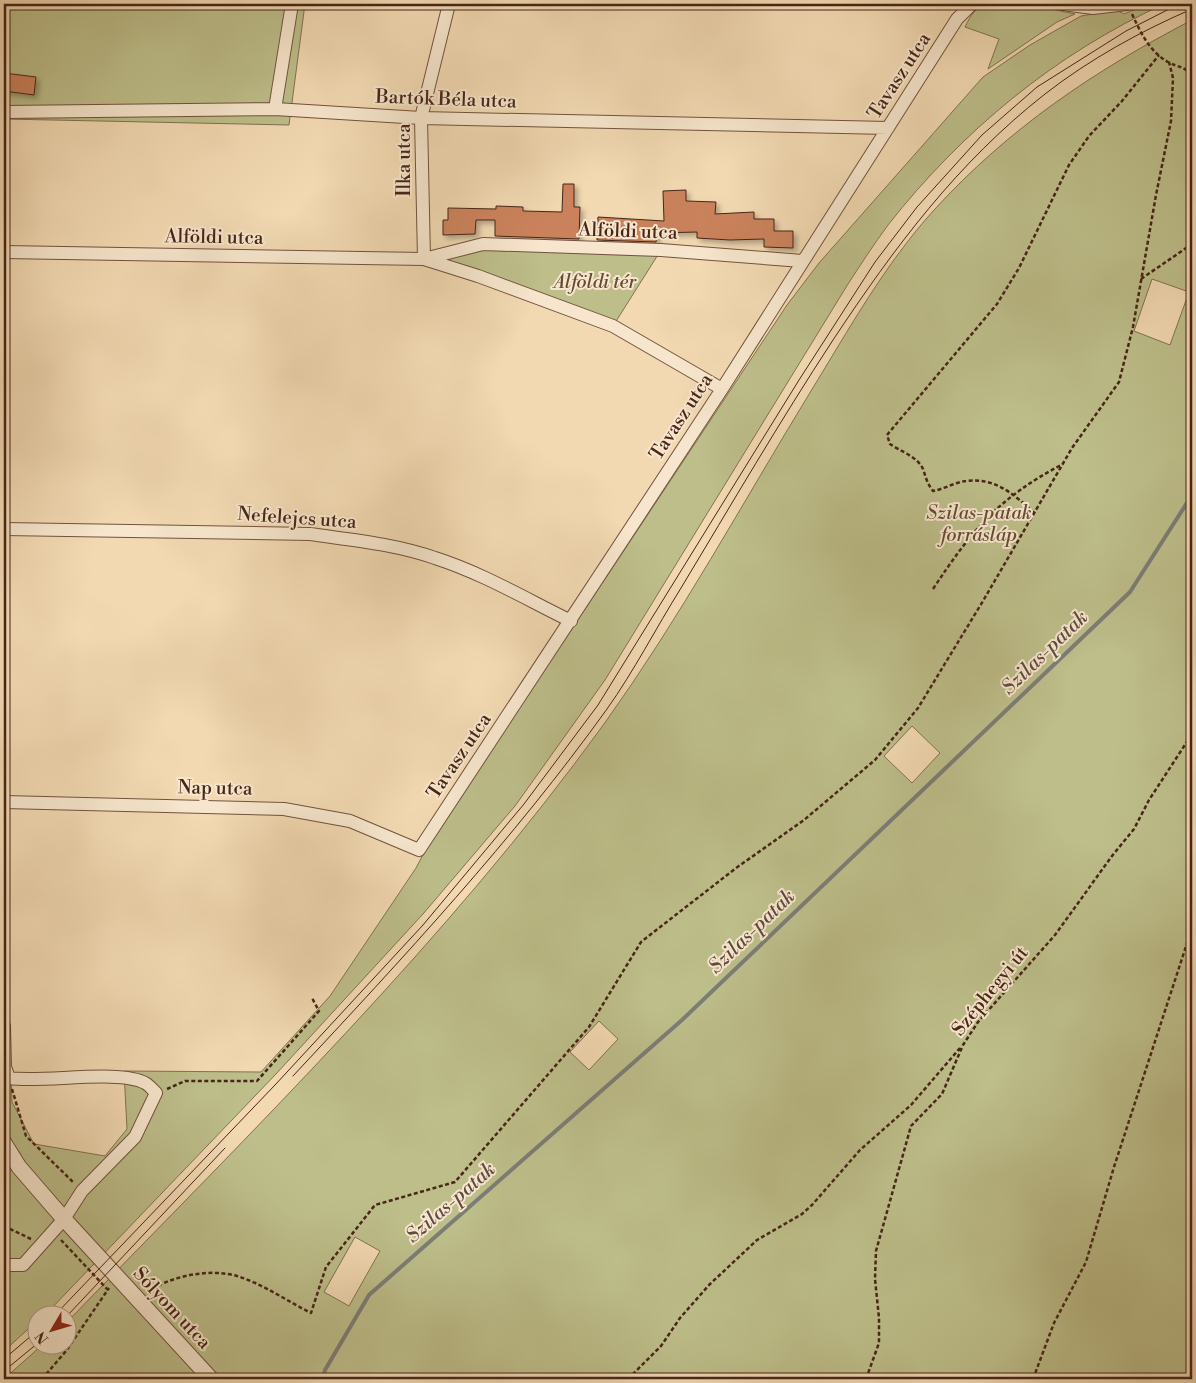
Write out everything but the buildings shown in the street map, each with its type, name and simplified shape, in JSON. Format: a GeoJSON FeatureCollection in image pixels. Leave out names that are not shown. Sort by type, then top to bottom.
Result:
{"type":"FeatureCollection","features":[{"type":"Feature","properties":{"kind":"street"},"geometry":{"type":"LineString","coordinates":[[275,109],[292,4]]}},
{"type":"Feature","properties":{"kind":"street","name":"Ilka utca"},"geometry":{"type":"LineString","coordinates":[[424,259],[421,118],[449,4]]}},
{"type":"Feature","properties":{"kind":"street","name":"Tavasz utca"},"geometry":{"type":"LineString","coordinates":[[419,850],[722,389],[957,19],[972,4]]}},
{"type":"Feature","properties":{"kind":"street"},"geometry":{"type":"LineString","coordinates":[[1063,4],[1093,8],[1127,4]]}},
{"type":"Feature","properties":{"kind":"street","name":"Bartók Béla utca"},"geometry":{"type":"LineString","coordinates":[[4,112],[275,109],[421,118],[888,128]]}},
{"type":"Feature","properties":{"kind":"street","name":"Alföldi utca"},"geometry":{"type":"LineString","coordinates":[[4,252],[424,259],[483,244],[661,250],[802,261]]}},
{"type":"Feature","properties":{"kind":"street","name":"Alföldi utca"},"geometry":{"type":"LineString","coordinates":[[424,259],[478,276],[613,326],[722,389]]}},
{"type":"Feature","properties":{"kind":"street","name":"Nefelejcs utca"},"geometry":{"type":"LineString","coordinates":[[4,528],[301,534],[398,547],[461,567],[571,621]]}},
{"type":"Feature","properties":{"kind":"street","name":"Nap utca"},"geometry":{"type":"LineString","coordinates":[[4,802],[284,809],[350,821],[419,850]]}},
{"type":"Feature","properties":{"kind":"street"},"geometry":{"type":"LineString","coordinates":[[4,1026],[6,1068],[9,1078],[22,1080],[84,1077],[128,1078],[144,1083],[156,1093],[135,1137],[82,1191],[64,1219],[23,1265],[4,1265]]}},
{"type":"Feature","properties":{"kind":"street","name":"Sólyom utca"},"geometry":{"type":"LineString","coordinates":[[4,1143],[19,1167],[104,1264],[112,1284],[136,1300],[211,1379]]}},
{"type":"Feature","properties":{"kind":"path"},"geometry":{"type":"LineString","coordinates":[[1127,4],[1146,42],[1159,55],[1169,62],[1183,66],[1192,75]]}},
{"type":"Feature","properties":{"kind":"path"},"geometry":{"type":"LineString","coordinates":[[1034,513],[1014,494],[988,481],[965,481],[947,489],[933,491],[926,481],[918,462],[890,444],[887,435],[997,304],[1019,268],[1069,164],[1089,136],[1122,101],[1159,55]]}},
{"type":"Feature","properties":{"kind":"path"},"geometry":{"type":"LineString","coordinates":[[136,1300],[160,1283],[194,1273],[236,1276],[310,1313],[326,1267],[375,1205],[455,1182],[590,1026],[641,942],[736,868],[804,820],[875,760],[918,708],[1063,464],[1119,382],[1133,327],[1171,121],[1173,78],[1169,62]]}},
{"type":"Feature","properties":{"kind":"path"},"geometry":{"type":"LineString","coordinates":[[1141,279],[1192,244]]}},
{"type":"Feature","properties":{"kind":"path"},"geometry":{"type":"LineString","coordinates":[[933,589],[962,544],[982,521],[1014,494],[1063,464]]}},
{"type":"Feature","properties":{"kind":"path","name":"Széphegyi út"},"geometry":{"type":"LineString","coordinates":[[866,1379],[879,1344],[879,1318],[875,1279],[876,1251],[911,1126],[942,1094],[963,1044],[1001,994],[1054,936],[1134,829],[1149,800],[1192,734]]}},
{"type":"Feature","properties":{"kind":"path"},"geometry":{"type":"LineString","coordinates":[[1033,1379],[1054,1323],[1086,1262],[1114,1168],[1192,928]]}},
{"type":"Feature","properties":{"kind":"path"},"geometry":{"type":"LineString","coordinates":[[1188,940],[1192,950]]}},
{"type":"Feature","properties":{"kind":"path"},"geometry":{"type":"LineString","coordinates":[[156,1093],[185,1081],[257,1081],[319,1011],[316,1001],[312,998]]}},
{"type":"Feature","properties":{"kind":"path"},"geometry":{"type":"LineString","coordinates":[[628,1379],[661,1346],[680,1318],[709,1285],[756,1240],[802,1214],[812,1205],[849,1161],[929,1086],[963,1044]]}},
{"type":"Feature","properties":{"kind":"path"},"geometry":{"type":"LineString","coordinates":[[9,1078],[26,1136],[82,1191]]}},
{"type":"Feature","properties":{"kind":"path"},"geometry":{"type":"LineString","coordinates":[[4,1226],[42,1243]]}},
{"type":"Feature","properties":{"kind":"path"},"geometry":{"type":"LineString","coordinates":[[42,1379],[66,1351],[112,1284],[53,1231]]}},
{"type":"Feature","properties":{"kind":"green space"},"geometry":{"type":"Polygon","coordinates":[[[4,4],[305,4],[289,125],[4,119],[4,4]]]}},
{"type":"Feature","properties":{"kind":"green space"},"geometry":{"type":"Polygon","coordinates":[[[988,4],[1028,4],[1075,14],[1057,22],[988,69],[999,39],[965,27],[974,12],[988,4]]]}},
{"type":"Feature","properties":{"kind":"green space"},"geometry":{"type":"Polygon","coordinates":[[[1148,4],[1164,4],[1085,46],[1013,98],[947,158],[888,225],[848,284],[605,680],[515,806],[423,914],[276,1074],[54,1306],[28,1306],[28,1329],[4,1351],[4,884],[12,1102],[34,1144],[105,1156],[127,1129],[124,1071],[261,1072],[330,996],[787,305],[819,263],[983,77],[1030,45],[1081,16],[1117,10],[1124,14],[1148,4]]]}},
{"type":"Feature","properties":{"kind":"green space","name":"Szilas-patak forrásláp"},"geometry":{"type":"Polygon","coordinates":[[[1192,20],[1192,1379],[4,1379],[30,1356],[78,1356],[78,1311],[277,1105],[414,958],[480,882],[543,804],[604,724],[659,643],[868,297],[916,231],[963,180],[1023,127],[1054,103],[1121,60],[1192,20]],[[1152,279],[1134,331],[1170,345],[1189,292],[1152,279]],[[912,726],[884,756],[912,783],[940,753],[912,726]],[[599,1021],[570,1052],[589,1070],[618,1039],[599,1021]],[[355,1237],[324,1292],[349,1306],[380,1251],[355,1237]]]}},
{"type":"Feature","properties":{"kind":"green space","name":"Alföldi tér"},"geometry":{"type":"Polygon","coordinates":[[[483,244],[661,250],[613,326],[424,259],[483,244]]]}},
{"type":"Feature","properties":{"kind":"waterway","name":"Szilas-patak"},"geometry":{"type":"LineString","coordinates":[[323,1379],[325,1370],[369,1295],[682,1020],[1130,592],[1192,495]]}},
{"type":"Feature","properties":{"kind":"tram line"},"geometry":{"type":"LineString","coordinates":[[64,1306],[275,1085],[423,925],[524,804],[598,705],[799,380],[875,262],[917,207],[982,135],[1037,87],[1126,31],[1179,4]]}},
{"type":"Feature","properties":{"kind":"tram line"},"geometry":{"type":"LineString","coordinates":[[293,1076],[416,943],[495,852],[571,758],[607,709],[636,665],[813,371],[879,272],[929,208],[983,149],[1013,121],[1062,81],[1116,47],[1192,9]]}},
{"type":"Feature","properties":{"kind":"tram line"},"geometry":{"type":"LineString","coordinates":[[76,1306],[225,1148]]}},
{"type":"Feature","properties":{"kind":"tram line"},"geometry":{"type":"LineString","coordinates":[[4,1359],[28,1339]]}},
{"type":"Feature","properties":{"kind":"tram line"},"geometry":{"type":"LineString","coordinates":[[4,1371],[28,1351]]}}]}
